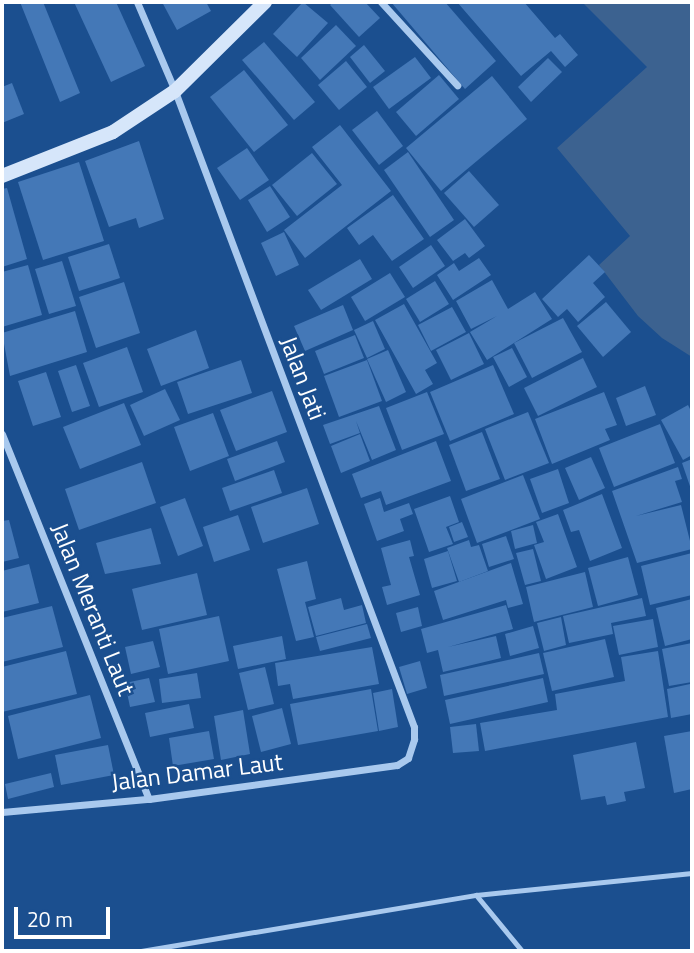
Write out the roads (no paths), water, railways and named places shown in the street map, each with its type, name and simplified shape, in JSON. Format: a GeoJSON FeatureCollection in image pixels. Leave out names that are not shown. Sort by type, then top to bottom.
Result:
{"type":"FeatureCollection","features":[{"type":"Feature","properties":{"kind":"main road"},"geometry":{"type":"LineString","coordinates":[[2,176],[114,132],[175,91],[265,2]]}},
{"type":"Feature","properties":{"kind":"street","name":"Jalan Jati"},"geometry":{"type":"LineString","coordinates":[[137,2],[175,91],[414,727],[408,758],[397,765]]}},
{"type":"Feature","properties":{"kind":"street"},"geometry":{"type":"LineString","coordinates":[[381,2],[457,85]]}},
{"type":"Feature","properties":{"kind":"street","name":"Jalan Meranti Laut"},"geometry":{"type":"LineString","coordinates":[[2,434],[149,799]]}},
{"type":"Feature","properties":{"kind":"street","name":"Jalan Damar Laut"},"geometry":{"type":"LineString","coordinates":[[2,812],[149,799],[397,765]]}},
{"type":"Feature","properties":{"kind":"lane"},"geometry":{"type":"LineString","coordinates":[[141,951],[476,895],[692,873]]}},
{"type":"Feature","properties":{"kind":"lane"},"geometry":{"type":"LineString","coordinates":[[476,895],[522,951]]}},
{"type":"Feature","properties":{"kind":"water"},"geometry":{"type":"Polygon","coordinates":[[[582,2],[692,2],[692,357],[662,338],[638,316],[599,265],[630,236],[557,148],[647,67],[582,2]]]}}]}
